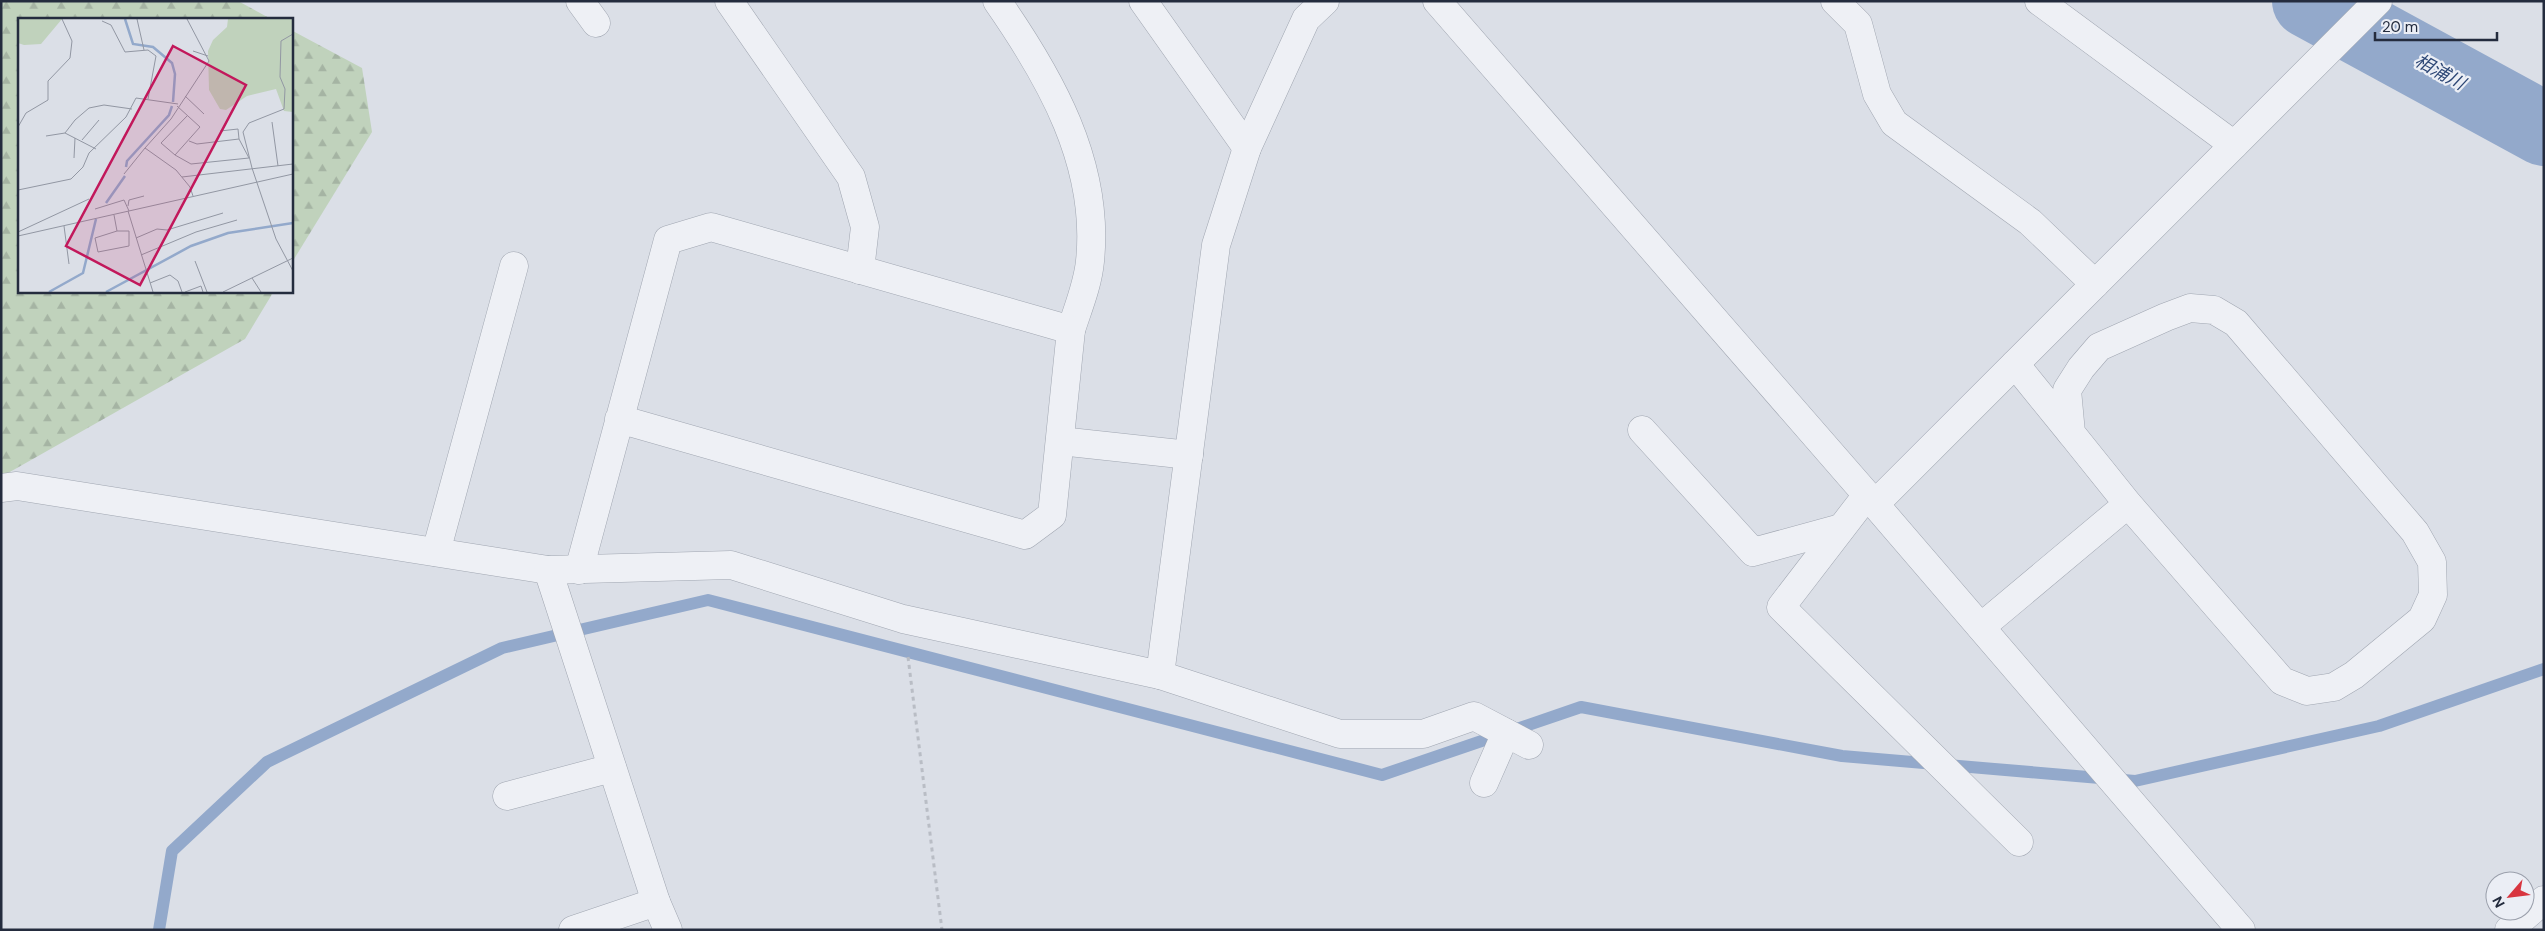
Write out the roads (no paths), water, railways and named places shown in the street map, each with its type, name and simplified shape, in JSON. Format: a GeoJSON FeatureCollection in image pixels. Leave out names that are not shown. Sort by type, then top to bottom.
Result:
{"type":"FeatureCollection","features":[{"type":"Feature","properties":{"kind":"street"},"geometry":{"type":"LineString","coordinates":[[580,1],[596,23]]}},
{"type":"Feature","properties":{"kind":"street"},"geometry":{"type":"LineString","coordinates":[[729,1],[851,177],[865,227],[860,270]]}},
{"type":"Feature","properties":{"kind":"street"},"geometry":{"type":"LineString","coordinates":[[619,420],[1025,535],[1052,515],[1071,330],[1090,261],[1090,195],[1072,132],[1033,53],[997,1]]}},
{"type":"Feature","properties":{"kind":"street"},"geometry":{"type":"LineString","coordinates":[[1143,1],[1247,148]]}},
{"type":"Feature","properties":{"kind":"street"},"geometry":{"type":"LineString","coordinates":[[1160,675],[1216,244],[1247,148],[1306,18],[1324,1]]}},
{"type":"Feature","properties":{"kind":"street"},"geometry":{"type":"LineString","coordinates":[[1437,1],[1871,500],[2241,930]]}},
{"type":"Feature","properties":{"kind":"street"},"geometry":{"type":"LineString","coordinates":[[1835,1],[1858,24],[1877,94],[1894,123],[2030,222],[2094,284]]}},
{"type":"Feature","properties":{"kind":"street"},"geometry":{"type":"LineString","coordinates":[[2039,1],[2237,141]]}},
{"type":"Feature","properties":{"kind":"street"},"geometry":{"type":"LineString","coordinates":[[2019,842],[1781,607],[1841,528],[2016,364],[2378,1]]}},
{"type":"Feature","properties":{"kind":"street"},"geometry":{"type":"LineString","coordinates":[[579,570],[668,240],[711,227],[1071,330]]}},
{"type":"Feature","properties":{"kind":"street"},"geometry":{"type":"LineString","coordinates":[[436,552],[514,266]]}},
{"type":"Feature","properties":{"kind":"street"},"geometry":{"type":"LineString","coordinates":[[2016,364],[2071,433],[2128,504],[2282,681],[2307,691],[2334,688],[2354,675],[2422,619],[2433,594],[2432,562],[2415,532],[2236,323],[2214,310],[2190,308],[2099,347],[2066,390],[2071,433]]}},
{"type":"Feature","properties":{"kind":"street"},"geometry":{"type":"LineString","coordinates":[[1642,430],[1753,552],[1841,528]]}},
{"type":"Feature","properties":{"kind":"street"},"geometry":{"type":"LineString","coordinates":[[1060,441],[1188,455]]}},
{"type":"Feature","properties":{"kind":"street"},"geometry":{"type":"LineString","coordinates":[[1,488],[17,486],[548,570],[731,565],[903,619],[1160,675],[1340,734],[1423,734],[1474,716],[1517,739],[1484,783]]}},
{"type":"Feature","properties":{"kind":"street"},"geometry":{"type":"LineString","coordinates":[[1981,628],[2128,504]]}},
{"type":"Feature","properties":{"kind":"street"},"geometry":{"type":"LineString","coordinates":[[548,570],[656,902],[668,930]]}},
{"type":"Feature","properties":{"kind":"street"},"geometry":{"type":"LineString","coordinates":[[507,796],[612,768]]}},
{"type":"Feature","properties":{"kind":"street"},"geometry":{"type":"LineString","coordinates":[[2509,930],[2544,900]]}},
{"type":"Feature","properties":{"kind":"street"},"geometry":{"type":"LineString","coordinates":[[573,930],[656,902]]}},
{"type":"Feature","properties":{"kind":"waterway","name":"相浦川"},"geometry":{"type":"LineString","coordinates":[[2309,1],[2544,129]]}},
{"type":"Feature","properties":{"kind":"waterway"},"geometry":{"type":"LineString","coordinates":[[159,930],[172,851],[267,762],[502,648],[708,600],[1382,775],[1581,707],[1842,756],[2135,781],[2379,726],[2544,669]]}}]}
